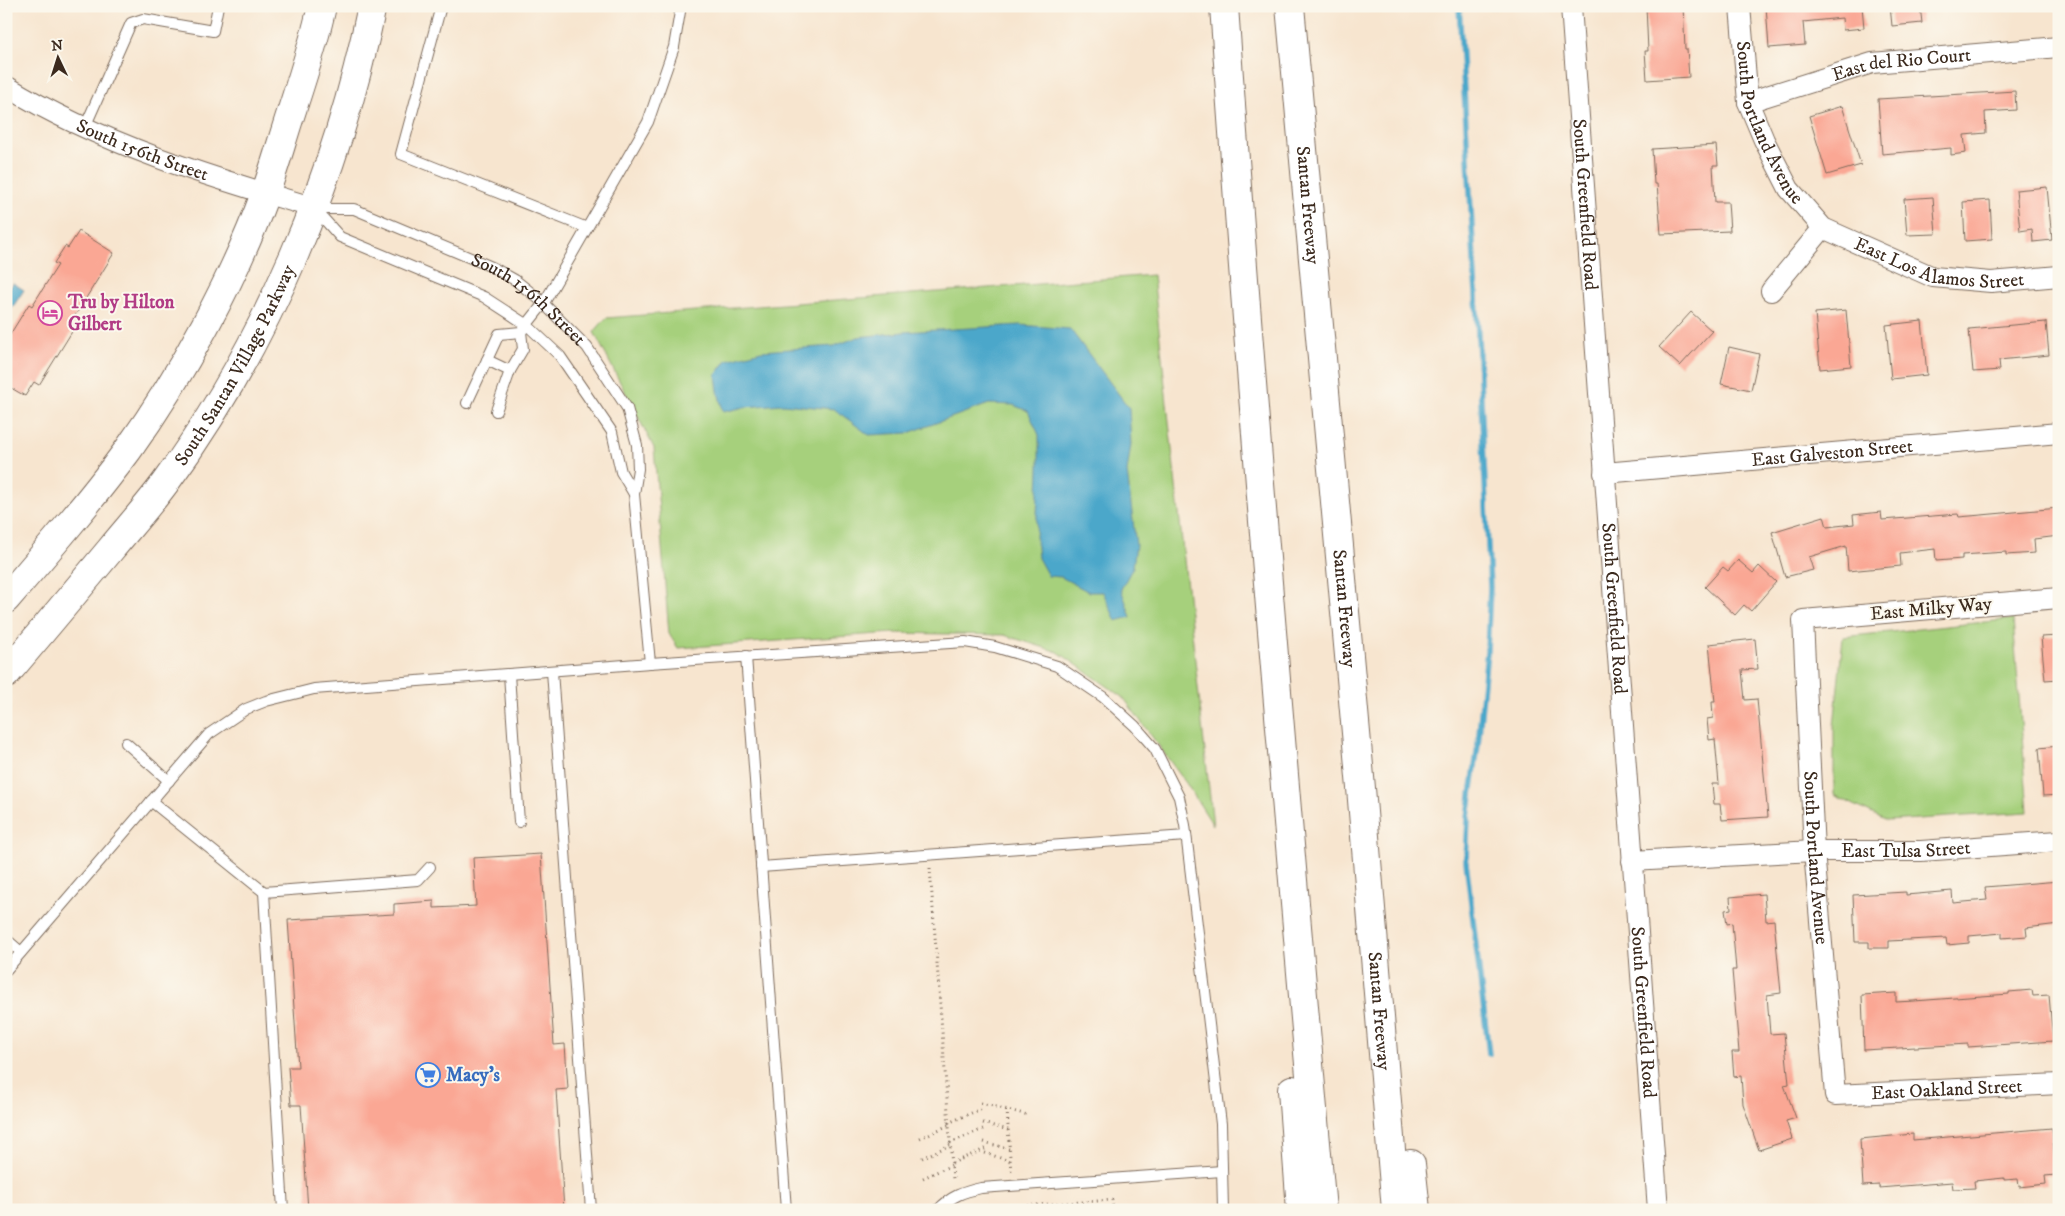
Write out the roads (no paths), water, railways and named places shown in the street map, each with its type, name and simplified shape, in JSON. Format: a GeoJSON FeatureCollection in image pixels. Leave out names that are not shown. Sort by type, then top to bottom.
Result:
{"type":"FeatureCollection","features":[{"type":"Feature","properties":{"kind":"main road"},"geometry":{"type":"LineString","coordinates":[[6,599],[98,489],[128,448],[170,384],[223,289],[243,248],[265,194],[308,59],[322,6]]}},
{"type":"Feature","properties":{"kind":"main road","name":"South Santan Village Parkway"},"geometry":{"type":"LineString","coordinates":[[6,674],[170,475],[224,393],[270,309],[315,208],[366,38],[372,6]]}},
{"type":"Feature","properties":{"kind":"main road"},"geometry":{"type":"LineString","coordinates":[[1224,6],[1249,357],[1276,694],[1322,1210]]}},
{"type":"Feature","properties":{"kind":"main road","name":"Santan Freeway"},"geometry":{"type":"LineString","coordinates":[[1290,6],[1362,798],[1396,1210]]}},
{"type":"Feature","properties":{"kind":"main road"},"geometry":{"type":"LineString","coordinates":[[1276,694],[1287,1018],[1301,1210]]}},
{"type":"Feature","properties":{"kind":"main road"},"geometry":{"type":"LineString","coordinates":[[1383,1053],[1407,1129],[1416,1210]]}},
{"type":"Feature","properties":{"kind":"street","name":"South Greenfield Road"},"geometry":{"type":"LineString","coordinates":[[1571,6],[1658,1210]]}},
{"type":"Feature","properties":{"kind":"street","name":"South Portland Avenue"},"geometry":{"type":"LineString","coordinates":[[1740,6],[1748,102],[1764,140],[1789,189],[1822,228]]}},
{"type":"Feature","properties":{"kind":"street","name":"East del Rio Court"},"geometry":{"type":"LineString","coordinates":[[1748,102],[1872,63],[2059,47]]}},
{"type":"Feature","properties":{"kind":"street","name":"South 156th Street"},"geometry":{"type":"LineString","coordinates":[[6,86],[85,127],[187,169],[315,208]]}},
{"type":"Feature","properties":{"kind":"street","name":"East Los Alamos Street"},"geometry":{"type":"LineString","coordinates":[[1822,228],[1879,255],[1934,277],[1991,282],[2059,276]]}},
{"type":"Feature","properties":{"kind":"street"},"geometry":{"type":"LineString","coordinates":[[1771,292],[1822,228]]}},
{"type":"Feature","properties":{"kind":"street","name":"East Galveston Street"},"geometry":{"type":"LineString","coordinates":[[1604,473],[2059,433]]}},
{"type":"Feature","properties":{"kind":"street","name":"East Milky Way"},"geometry":{"type":"LineString","coordinates":[[1803,620],[2059,598]]}},
{"type":"Feature","properties":{"kind":"street","name":"South Portland Avenue"},"geometry":{"type":"LineString","coordinates":[[1803,620],[1814,851],[1834,1095]]}},
{"type":"Feature","properties":{"kind":"street","name":"East Tulsa Street"},"geometry":{"type":"LineString","coordinates":[[1632,861],[1814,851],[1921,851],[2059,841]]}},
{"type":"Feature","properties":{"kind":"street","name":"East Oakland Street"},"geometry":{"type":"LineString","coordinates":[[1834,1095],[2059,1084]]}},
{"type":"Feature","properties":{"kind":"lane"},"geometry":{"type":"LineString","coordinates":[[85,127],[131,24],[143,19],[213,31],[218,6]]}},
{"type":"Feature","properties":{"kind":"lane"},"geometry":{"type":"LineString","coordinates":[[441,6],[401,154],[587,228]]}},
{"type":"Feature","properties":{"kind":"lane"},"geometry":{"type":"LineString","coordinates":[[496,411],[510,371],[523,349],[524,329],[544,303],[648,122],[674,47],[681,6]]}},
{"type":"Feature","properties":{"kind":"lane","name":"South 156th Street"},"geometry":{"type":"LineString","coordinates":[[315,208],[354,209],[492,268],[515,280],[544,303],[587,347],[627,408],[637,445],[638,469],[634,494],[650,663]]}},
{"type":"Feature","properties":{"kind":"lane","name":"South 156th Street"},"geometry":{"type":"LineString","coordinates":[[315,208],[340,237],[484,297],[560,356],[612,432],[621,472],[634,494]]}},
{"type":"Feature","properties":{"kind":"lane"},"geometry":{"type":"LineString","coordinates":[[467,403],[499,334],[524,329]]}},
{"type":"Feature","properties":{"kind":"lane"},"geometry":{"type":"LineString","coordinates":[[487,360],[510,371]]}},
{"type":"Feature","properties":{"kind":"lane"},"geometry":{"type":"LineString","coordinates":[[6,970],[209,734],[246,709],[266,701],[314,689],[650,663],[964,642],[995,647],[1057,666],[1103,697],[1135,726],[1155,749],[1179,796],[1186,836],[1221,1124],[1223,1210]]}},
{"type":"Feature","properties":{"kind":"lane"},"geometry":{"type":"LineString","coordinates":[[746,656],[786,1210]]}},
{"type":"Feature","properties":{"kind":"lane"},"geometry":{"type":"LineString","coordinates":[[552,671],[591,1210]]}},
{"type":"Feature","properties":{"kind":"lane"},"geometry":{"type":"LineString","coordinates":[[508,674],[519,822]]}},
{"type":"Feature","properties":{"kind":"lane"},"geometry":{"type":"LineString","coordinates":[[126,743],[169,780]]}},
{"type":"Feature","properties":{"kind":"lane"},"geometry":{"type":"LineString","coordinates":[[151,801],[264,892],[418,880],[430,867]]}},
{"type":"Feature","properties":{"kind":"lane"},"geometry":{"type":"LineString","coordinates":[[761,867],[1186,836]]}},
{"type":"Feature","properties":{"kind":"lane"},"geometry":{"type":"LineString","coordinates":[[264,892],[283,1210]]}},
{"type":"Feature","properties":{"kind":"lane"},"geometry":{"type":"LineString","coordinates":[[6,939],[21,952]]}},
{"type":"Feature","properties":{"kind":"lane"},"geometry":{"type":"LineString","coordinates":[[938,1210],[946,1201],[960,1192],[981,1188],[1222,1171]]}},
{"type":"Feature","properties":{"kind":"water"},"geometry":{"type":"Polygon","coordinates":[[[13,283],[24,290],[10,311],[6,309],[6,293],[13,283]]]}},
{"type":"Feature","properties":{"kind":"water"},"geometry":{"type":"Polygon","coordinates":[[[1020,325],[1070,329],[1129,408],[1131,444],[1127,472],[1136,545],[1133,567],[1121,589],[1131,617],[1116,621],[1103,592],[1089,592],[1061,577],[1048,576],[1038,558],[1036,537],[1039,435],[1028,411],[1013,405],[989,404],[908,433],[869,435],[834,409],[783,404],[745,407],[723,412],[716,375],[727,360],[761,351],[834,346],[858,337],[904,332],[1020,325]]]}},
{"type":"Feature","properties":{"kind":"waterway"},"geometry":{"type":"LineString","coordinates":[[1459,6],[1476,294],[1490,588],[1487,651],[1478,745],[1468,817],[1466,861],[1489,1054]]}},
{"type":"Feature","properties":{"kind":"place","name":"Tru by Hilton Gilbert"},"geometry":{"type":"Point","coordinates":[50,313]}},
{"type":"Feature","properties":{"kind":"place","name":"Macy's"},"geometry":{"type":"Point","coordinates":[428,1075]}}]}
